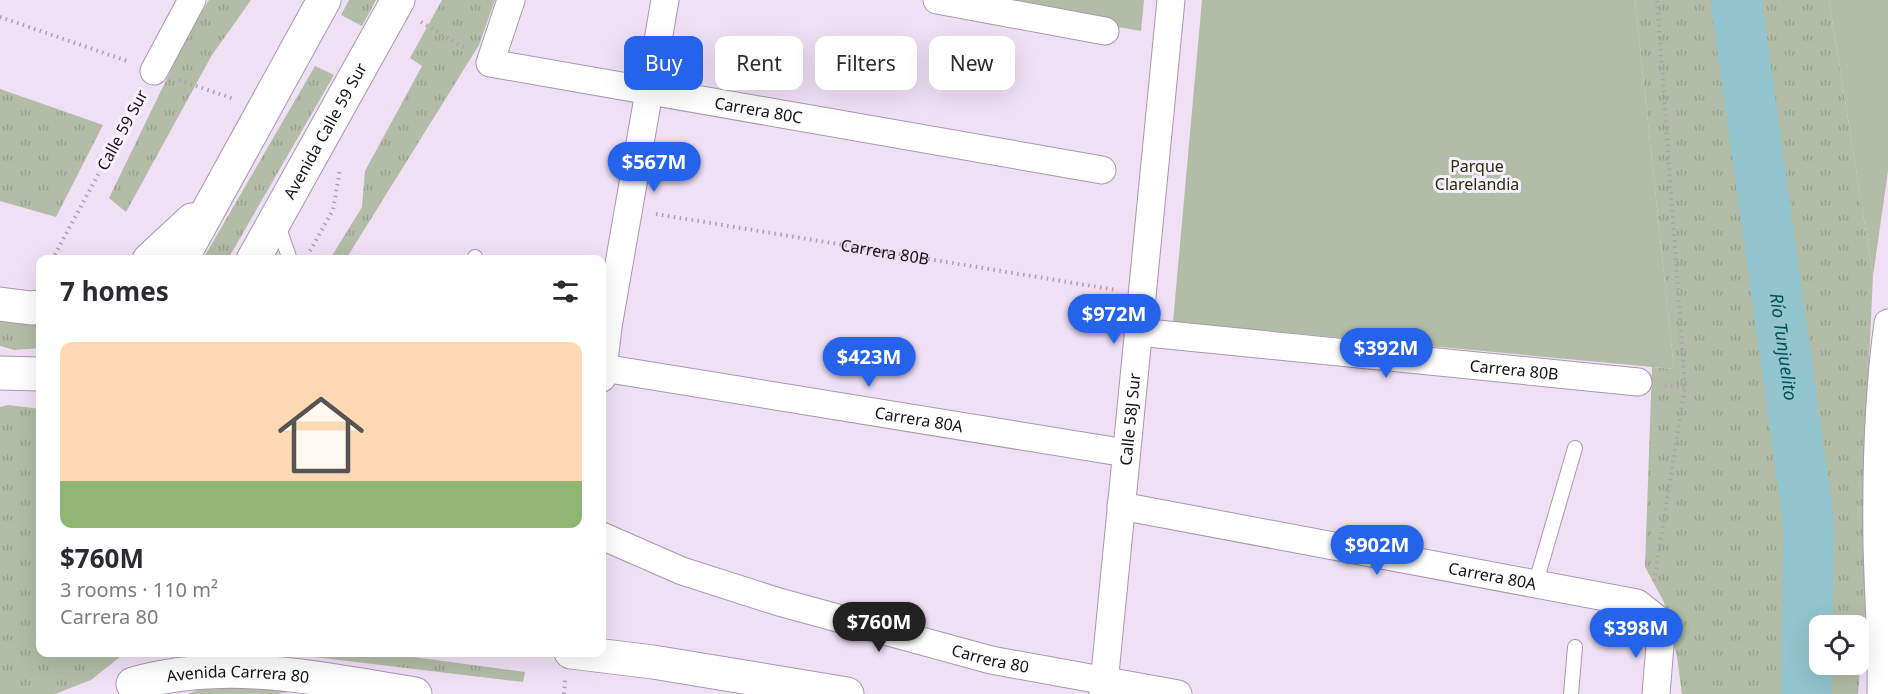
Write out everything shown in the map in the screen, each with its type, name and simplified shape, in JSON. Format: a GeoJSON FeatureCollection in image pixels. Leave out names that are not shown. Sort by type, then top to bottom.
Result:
{"type":"FeatureCollection","features":[{"type":"Feature","properties":{"kind":"main road"},"geometry":{"type":"LineString","coordinates":[[184,255],[324,0]]}},
{"type":"Feature","properties":{"kind":"main road","name":"Avenida Calle 59 Sur"},"geometry":{"type":"LineString","coordinates":[[256,255],[396,3]]}},
{"type":"Feature","properties":{"kind":"main road"},"geometry":{"type":"LineString","coordinates":[[154,255],[215,198]]}},
{"type":"Feature","properties":{"kind":"main road"},"geometry":{"type":"LineString","coordinates":[[267,255],[276,218]]}},
{"type":"Feature","properties":{"kind":"main road"},"geometry":{"type":"LineString","coordinates":[[0,304],[36,307]]}},
{"type":"Feature","properties":{"kind":"main road"},"geometry":{"type":"LineString","coordinates":[[0,373],[36,374]]}},
{"type":"Feature","properties":{"kind":"main road"},"geometry":{"type":"LineString","coordinates":[[606,656],[847,694]]}},
{"type":"Feature","properties":{"kind":"main road"},"geometry":{"type":"LineString","coordinates":[[126,689],[155,657]]}},
{"type":"Feature","properties":{"kind":"main road","name":"Avenida Carrera 80"},"geometry":{"type":"LineString","coordinates":[[126,689],[185,673],[219,670],[293,675],[415,694]]}},
{"type":"Feature","properties":{"kind":"street","name":"Calle 59 Sur"},"geometry":{"type":"LineString","coordinates":[[154,71],[192,0]]}},
{"type":"Feature","properties":{"kind":"street"},"geometry":{"type":"LineString","coordinates":[[490,63],[511,0]]}},
{"type":"Feature","properties":{"kind":"street"},"geometry":{"type":"LineString","coordinates":[[606,342],[665,0]]}},
{"type":"Feature","properties":{"kind":"street"},"geometry":{"type":"LineString","coordinates":[[938,0],[1105,31]]}},
{"type":"Feature","properties":{"kind":"street","name":"Calle 58J Sur"},"geometry":{"type":"LineString","coordinates":[[1103,688],[1171,0]]}},
{"type":"Feature","properties":{"kind":"street","name":"Carrera 80C"},"geometry":{"type":"LineString","coordinates":[[490,63],[1102,170]]}},
{"type":"Feature","properties":{"kind":"street"},"geometry":{"type":"LineString","coordinates":[[1881,694],[1885,640],[1877,542],[1888,323]]}},
{"type":"Feature","properties":{"kind":"street","name":"Carrera 80B"},"geometry":{"type":"LineString","coordinates":[[1138,332],[1638,382]]}},
{"type":"Feature","properties":{"kind":"street","name":"Carrera 80A"},"geometry":{"type":"LineString","coordinates":[[606,372],[1126,453]]}},
{"type":"Feature","properties":{"kind":"street","name":"Carrera 80A"},"geometry":{"type":"LineString","coordinates":[[1121,506],[1536,582],[1637,603],[1649,611]]}},
{"type":"Feature","properties":{"kind":"street","name":"Carrera 80"},"geometry":{"type":"LineString","coordinates":[[606,538],[682,571],[780,602],[992,660],[1103,688],[1179,694]]}},
{"type":"Feature","properties":{"kind":"street"},"geometry":{"type":"LineString","coordinates":[[1649,611],[1656,618],[1660,633],[1656,694]]}},
{"type":"Feature","properties":{"kind":"lane"},"geometry":{"type":"LineString","coordinates":[[276,218],[288,255]]}},
{"type":"Feature","properties":{"kind":"lane"},"geometry":{"type":"LineString","coordinates":[[1536,582],[1575,448]]}},
{"type":"Feature","properties":{"kind":"lane"},"geometry":{"type":"LineString","coordinates":[[1571,694],[1575,647]]}},
{"type":"Feature","properties":{"kind":"path"},"geometry":{"type":"LineString","coordinates":[[1649,611],[1685,387],[1658,0]]}},
{"type":"Feature","properties":{"kind":"path"},"geometry":{"type":"LineString","coordinates":[[396,3],[490,63]]}},
{"type":"Feature","properties":{"kind":"path","name":"Calle 59 Sur"},"geometry":{"type":"LineString","coordinates":[[55,255],[154,71]]}},
{"type":"Feature","properties":{"kind":"path"},"geometry":{"type":"LineString","coordinates":[[308,254],[333,210],[341,166]]}},
{"type":"Feature","properties":{"kind":"path","name":"Carrera 80B"},"geometry":{"type":"LineString","coordinates":[[629,210],[1142,295]]}},
{"type":"Feature","properties":{"kind":"green space"},"geometry":{"type":"Polygon","coordinates":[[[209,0],[251,0],[212,55],[126,212],[109,198],[189,33],[209,0]]]}},
{"type":"Feature","properties":{"kind":"green space"},"geometry":{"type":"Polygon","coordinates":[[[349,0],[376,0],[362,26],[341,15],[349,0]]]}},
{"type":"Feature","properties":{"kind":"green space"},"geometry":{"type":"Polygon","coordinates":[[[442,0],[495,0],[479,45],[348,255],[332,255],[362,207],[365,171],[422,66],[410,58],[442,0]]]}},
{"type":"Feature","properties":{"kind":"green space"},"geometry":{"type":"Polygon","coordinates":[[[963,0],[1144,0],[1141,31],[963,0]]]}},
{"type":"Feature","properties":{"kind":"green space","name":"Parque Clarelandia"},"geometry":{"type":"Polygon","coordinates":[[[1202,0],[1635,0],[1674,369],[1173,322],[1202,0]]]}},
{"type":"Feature","properties":{"kind":"green space"},"geometry":{"type":"Polygon","coordinates":[[[1635,0],[1829,0],[1873,276],[1867,403],[1871,541],[1865,615],[1809,615],[1809,675],[1860,675],[1858,694],[1682,694],[1677,657],[1664,602],[1645,567],[1652,367],[1674,369],[1635,0]]]}},
{"type":"Feature","properties":{"kind":"green space"},"geometry":{"type":"Polygon","coordinates":[[[1829,0],[1888,0],[1888,171],[1873,276],[1829,0]]]}},
{"type":"Feature","properties":{"kind":"green space"},"geometry":{"type":"Polygon","coordinates":[[[315,66],[334,75],[230,255],[205,255],[315,66]]]}},
{"type":"Feature","properties":{"kind":"green space"},"geometry":{"type":"Polygon","coordinates":[[[0,89],[103,125],[56,217],[0,201],[0,89]]]}},
{"type":"Feature","properties":{"kind":"green space"},"geometry":{"type":"Polygon","coordinates":[[[0,317],[36,321],[36,348],[14,350],[0,346],[0,317]]]}},
{"type":"Feature","properties":{"kind":"green space"},"geometry":{"type":"Polygon","coordinates":[[[8,405],[36,408],[36,657],[120,657],[91,680],[55,694],[0,694],[0,407],[8,405]]]}},
{"type":"Feature","properties":{"kind":"green space"},"geometry":{"type":"Polygon","coordinates":[[[314,657],[414,657],[525,672],[523,682],[314,657]]]}},
{"type":"Feature","properties":{"kind":"green space"},"geometry":{"type":"Polygon","coordinates":[[[256,685],[294,691],[277,694],[187,694],[201,689],[256,685]]]}},
{"type":"Feature","properties":{"kind":"waterway","name":"Río Tunjuelito"},"geometry":{"type":"LineString","coordinates":[[1736,0],[1809,526],[1806,694]]}}]}
